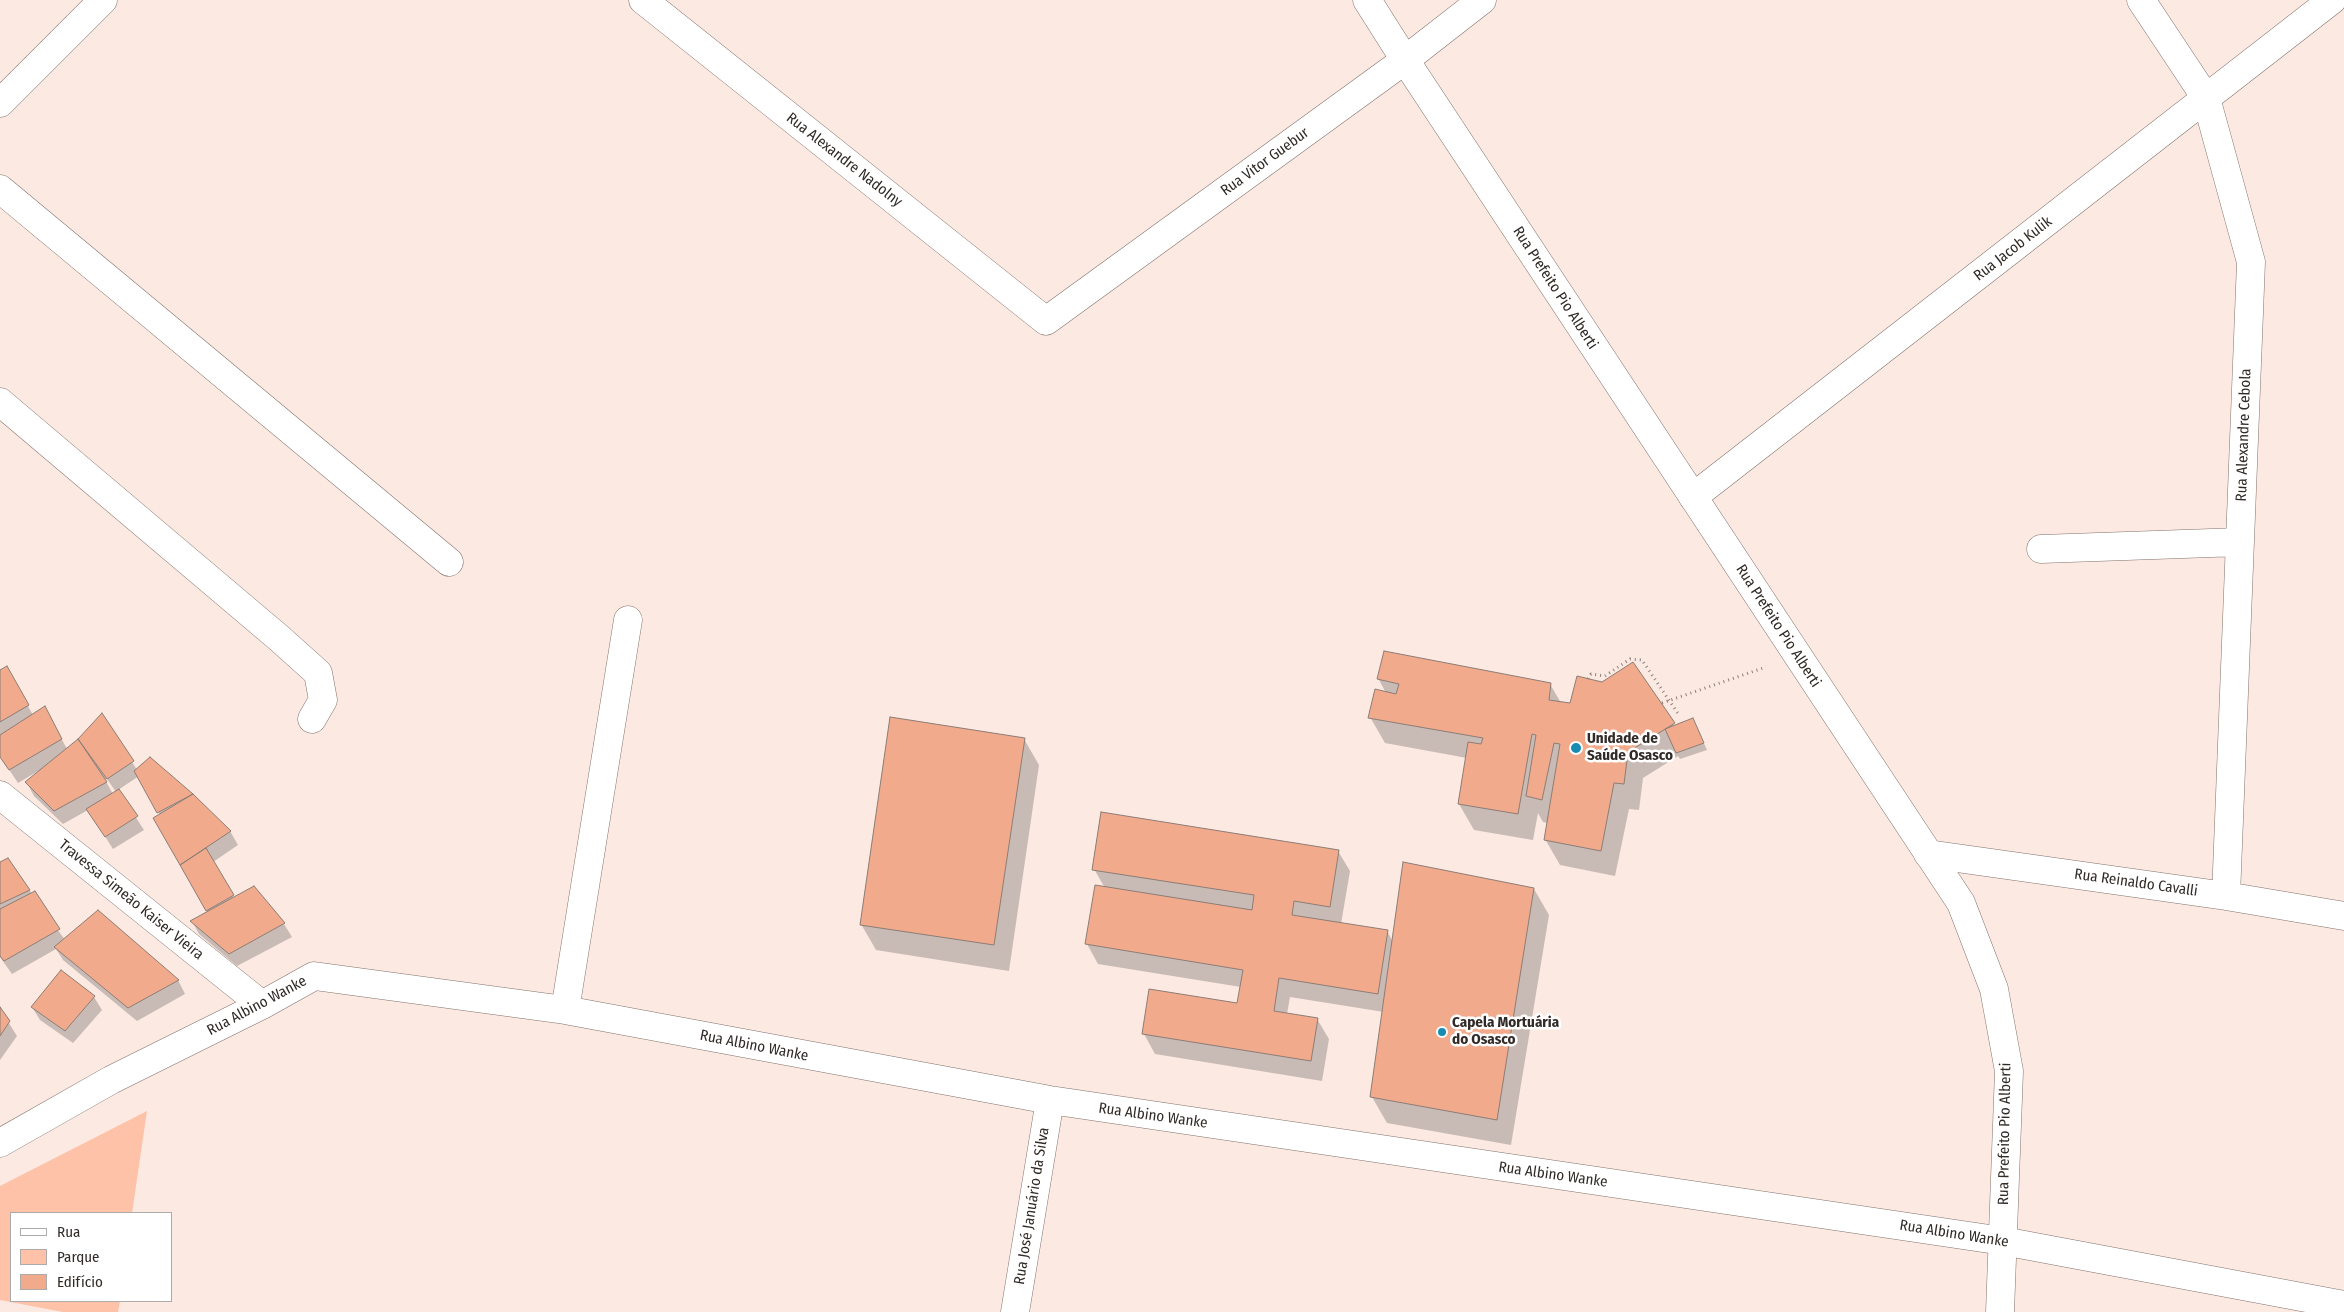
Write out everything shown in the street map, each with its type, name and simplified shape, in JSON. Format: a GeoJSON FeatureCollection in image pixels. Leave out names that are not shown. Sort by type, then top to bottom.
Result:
{"type":"FeatureCollection","features":[{"type":"Feature","properties":{"kind":"street"},"geometry":{"type":"LineString","coordinates":[[0,103],[103,0]]}},
{"type":"Feature","properties":{"kind":"street","name":"Rua Alexandre Nadolny"},"geometry":{"type":"LineString","coordinates":[[643,0],[1046,321]]}},
{"type":"Feature","properties":{"kind":"street","name":"Rua Prefeito Pio Alberti"},"geometry":{"type":"LineString","coordinates":[[1367,0],[1961,903],[1994,989],[2009,1071],[2000,1312]]}},
{"type":"Feature","properties":{"kind":"street","name":"Rua Vitor Guebur"},"geometry":{"type":"LineString","coordinates":[[1046,321],[1405,60],[1482,0]]}},
{"type":"Feature","properties":{"kind":"street","name":"Rua Alexandre Cebola"},"geometry":{"type":"LineString","coordinates":[[2141,0],[2206,98],[2251,262],[2226,896]]}},
{"type":"Feature","properties":{"kind":"street","name":"Rua Jacob Kulik"},"geometry":{"type":"LineString","coordinates":[[1693,497],[2332,0]]}},
{"type":"Feature","properties":{"kind":"street"},"geometry":{"type":"LineString","coordinates":[[0,188],[449,562]]}},
{"type":"Feature","properties":{"kind":"street"},"geometry":{"type":"LineString","coordinates":[[0,402],[318,673],[323,700],[312,719]]}},
{"type":"Feature","properties":{"kind":"street"},"geometry":{"type":"LineString","coordinates":[[2042,549],[2240,542]]}},
{"type":"Feature","properties":{"kind":"street"},"geometry":{"type":"LineString","coordinates":[[565,1010],[628,620]]}},
{"type":"Feature","properties":{"kind":"street","name":"Travessa Simeão Kaiser Vieira"},"geometry":{"type":"LineString","coordinates":[[0,795],[262,1004]]}},
{"type":"Feature","properties":{"kind":"street","name":"Rua Reinaldo Cavalli"},"geometry":{"type":"LineString","coordinates":[[1928,854],[2226,896],[2344,916]]}},
{"type":"Feature","properties":{"kind":"street","name":"Rua Albino Wanke"},"geometry":{"type":"LineString","coordinates":[[0,1143],[111,1080],[314,976],[565,1010],[1050,1100],[2003,1241],[2344,1305]]}},
{"type":"Feature","properties":{"kind":"street","name":"Rua José Januário da Silva"},"geometry":{"type":"LineString","coordinates":[[1015,1312],[1050,1100]]}},
{"type":"Feature","properties":{"kind":"path"},"geometry":{"type":"LineString","coordinates":[[1662,703],[1768,666],[1794,650]]}},
{"type":"Feature","properties":{"kind":"path"},"geometry":{"type":"LineString","coordinates":[[1588,678],[1591,674],[1605,676],[1630,659],[1642,660],[1679,715]]}},
{"type":"Feature","properties":{"kind":"green space"},"geometry":{"type":"Polygon","coordinates":[[[147,1111],[132,1212],[10,1212],[10,1302],[0,1300],[0,1186],[147,1111]]]}},
{"type":"Feature","properties":{"kind":"green space"},"geometry":{"type":"Polygon","coordinates":[[[10,1302],[120,1302],[118,1312],[63,1312],[10,1302]]]}},
{"type":"Feature","properties":{"kind":"building"},"geometry":{"type":"Polygon","coordinates":[[[1384,651],[1551,683],[1549,700],[1570,703],[1577,676],[1602,682],[1633,662],[1675,723],[1628,752],[1624,784],[1614,783],[1601,851],[1544,840],[1560,744],[1554,743],[1542,800],[1526,796],[1536,735],[1532,734],[1518,814],[1458,804],[1468,742],[1481,744],[1483,738],[1368,718],[1375,689],[1396,694],[1399,684],[1377,679],[1384,651]]]}},
{"type":"Feature","properties":{"kind":"building"},"geometry":{"type":"Polygon","coordinates":[[[7,666],[29,705],[0,722],[0,670],[7,666]]]}},
{"type":"Feature","properties":{"kind":"building"},"geometry":{"type":"Polygon","coordinates":[[[45,706],[62,739],[9,770],[0,757],[0,735],[45,706]]]}},
{"type":"Feature","properties":{"kind":"building"},"geometry":{"type":"Polygon","coordinates":[[[102,713],[134,761],[107,779],[78,739],[102,713]]]}},
{"type":"Feature","properties":{"kind":"building"},"geometry":{"type":"Polygon","coordinates":[[[890,717],[1025,738],[994,945],[860,925],[890,717]]]}},
{"type":"Feature","properties":{"kind":"building"},"geometry":{"type":"Polygon","coordinates":[[[1693,718],[1704,743],[1676,753],[1665,729],[1693,718]]]}},
{"type":"Feature","properties":{"kind":"building"},"geometry":{"type":"Polygon","coordinates":[[[78,739],[107,782],[54,811],[25,782],[78,739]]]}},
{"type":"Feature","properties":{"kind":"building"},"geometry":{"type":"Polygon","coordinates":[[[150,757],[193,794],[157,813],[134,771],[150,757]]]}},
{"type":"Feature","properties":{"kind":"building"},"geometry":{"type":"Polygon","coordinates":[[[119,789],[138,816],[105,837],[86,809],[119,789]]]}},
{"type":"Feature","properties":{"kind":"building"},"geometry":{"type":"Polygon","coordinates":[[[193,794],[231,831],[180,865],[153,818],[193,794]]]}},
{"type":"Feature","properties":{"kind":"building"},"geometry":{"type":"Polygon","coordinates":[[[1101,812],[1339,850],[1330,907],[1294,901],[1292,915],[1388,930],[1378,994],[1279,978],[1274,1011],[1318,1018],[1311,1061],[1142,1034],[1149,989],[1237,1003],[1243,970],[1085,944],[1095,885],[1252,910],[1254,895],[1092,870],[1101,812]]]}},
{"type":"Feature","properties":{"kind":"building"},"geometry":{"type":"Polygon","coordinates":[[[206,848],[234,895],[206,911],[180,865],[206,848]]]}},
{"type":"Feature","properties":{"kind":"building"},"geometry":{"type":"Polygon","coordinates":[[[8,858],[30,890],[0,904],[0,862],[8,858]]]}},
{"type":"Feature","properties":{"kind":"building","name":"Capela Mortuária do Osasco"},"geometry":{"type":"Polygon","coordinates":[[[1403,862],[1534,888],[1497,1120],[1370,1097],[1403,862]]]}},
{"type":"Feature","properties":{"kind":"building"},"geometry":{"type":"Polygon","coordinates":[[[254,886],[285,923],[229,954],[190,921],[254,886]]]}},
{"type":"Feature","properties":{"kind":"building"},"geometry":{"type":"Polygon","coordinates":[[[35,891],[60,929],[4,961],[0,956],[0,909],[35,891]]]}},
{"type":"Feature","properties":{"kind":"building"},"geometry":{"type":"Polygon","coordinates":[[[98,910],[179,980],[128,1008],[54,947],[98,910]]]}},
{"type":"Feature","properties":{"kind":"building"},"geometry":{"type":"Polygon","coordinates":[[[61,970],[95,996],[65,1031],[31,1007],[61,970]]]}},
{"type":"Feature","properties":{"kind":"building"},"geometry":{"type":"Polygon","coordinates":[[[0,1007],[10,1021],[0,1036],[0,1007]]]}},
{"type":"Feature","properties":{"kind":"place","name":"Unidade de Saúde Osasco"},"geometry":{"type":"Point","coordinates":[1576,748]}},
{"type":"Feature","properties":{"kind":"place","name":"Capela Mortuária do Osasco"},"geometry":{"type":"Point","coordinates":[1442,1032]}}]}
